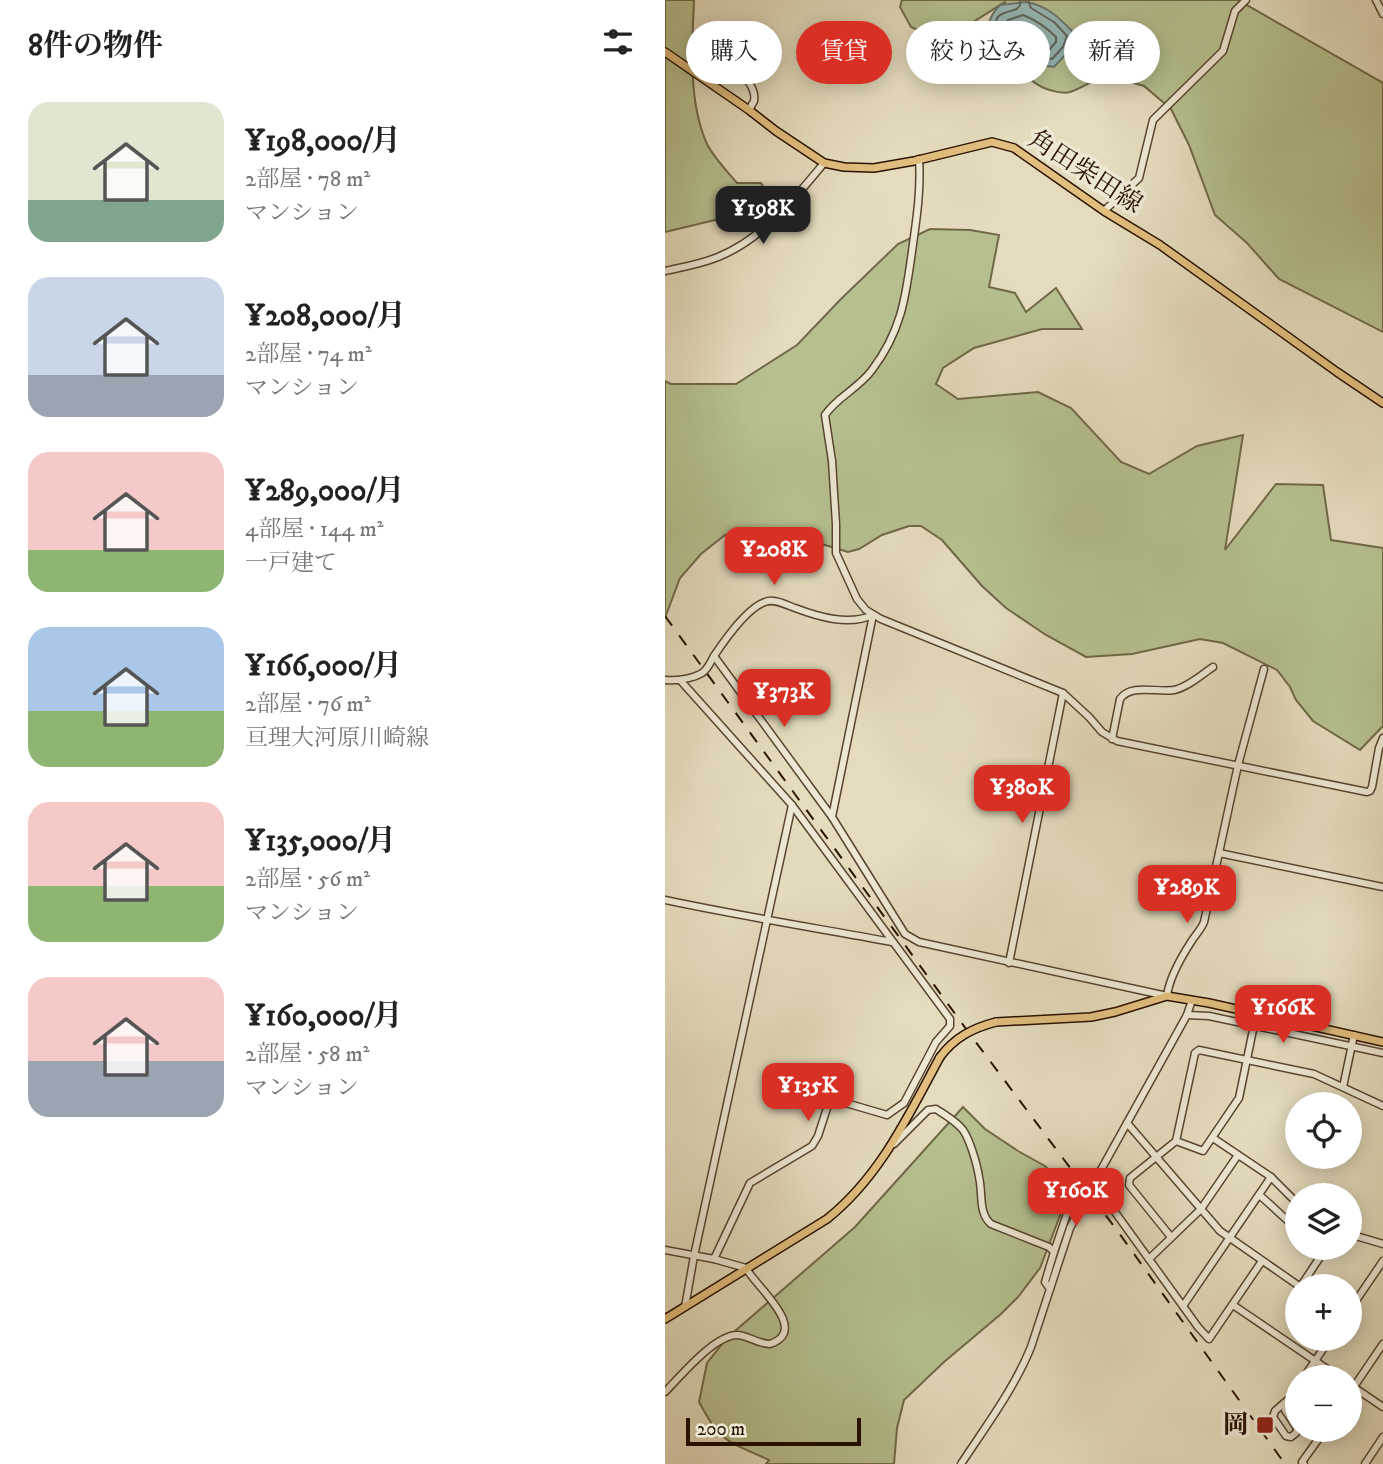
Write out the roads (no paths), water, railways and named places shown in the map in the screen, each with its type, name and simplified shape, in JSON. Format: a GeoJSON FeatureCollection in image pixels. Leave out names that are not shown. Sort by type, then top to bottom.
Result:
{"type":"FeatureCollection","features":[{"type":"Feature","properties":{"kind":"main road","name":"角田柴田線"},"geometry":{"type":"LineString","coordinates":[[665,52],[824,163],[874,168],[992,142],[1014,148],[1104,211],[1160,245],[1383,403]]}},
{"type":"Feature","properties":{"kind":"main road"},"geometry":{"type":"LineString","coordinates":[[665,1319],[827,1219],[845,1204],[889,1149],[947,1047],[977,1027],[996,1022],[1091,1017],[1167,996],[1190,1006],[1383,1042]]}},
{"type":"Feature","properties":{"kind":"street"},"geometry":{"type":"LineString","coordinates":[[1104,211],[1139,178],[1153,120],[1223,51],[1235,11],[1246,0]]}},
{"type":"Feature","properties":{"kind":"street"},"geometry":{"type":"LineString","coordinates":[[1376,0],[1383,14]]}},
{"type":"Feature","properties":{"kind":"street"},"geometry":{"type":"LineString","coordinates":[[749,110],[754,101],[751,84]]}},
{"type":"Feature","properties":{"kind":"street"},"geometry":{"type":"LineString","coordinates":[[919,159],[917,217],[906,295],[896,330],[869,374],[825,415],[832,461],[837,553],[857,599],[873,615],[1063,693],[1112,739],[1367,792],[1372,787],[1383,738]]}},
{"type":"Feature","properties":{"kind":"street"},"geometry":{"type":"LineString","coordinates":[[665,271],[707,261],[739,247],[783,210],[824,163]]}},
{"type":"Feature","properties":{"kind":"street"},"geometry":{"type":"LineString","coordinates":[[665,680],[680,680],[701,674],[750,612],[768,600],[836,620],[873,615]]}},
{"type":"Feature","properties":{"kind":"street"},"geometry":{"type":"LineString","coordinates":[[831,817],[873,615]]}},
{"type":"Feature","properties":{"kind":"street"},"geometry":{"type":"LineString","coordinates":[[714,656],[831,817],[905,934],[919,942],[1167,996],[1168,986],[1186,949],[1201,930],[1238,765],[1264,669]]}},
{"type":"Feature","properties":{"kind":"street"},"geometry":{"type":"LineString","coordinates":[[1112,739],[1123,694],[1128,691],[1176,690],[1213,667]]}},
{"type":"Feature","properties":{"kind":"street"},"geometry":{"type":"LineString","coordinates":[[680,680],[792,805],[950,1019],[950,1026],[936,1042],[904,1103],[887,1115],[839,1101],[828,1105],[812,1146],[750,1183],[714,1259]]}},
{"type":"Feature","properties":{"kind":"street"},"geometry":{"type":"LineString","coordinates":[[1009,962],[1063,693]]}},
{"type":"Feature","properties":{"kind":"street"},"geometry":{"type":"LineString","coordinates":[[685,1307],[792,805]]}},
{"type":"Feature","properties":{"kind":"street"},"geometry":{"type":"LineString","coordinates":[[1219,853],[1383,887]]}},
{"type":"Feature","properties":{"kind":"street"},"geometry":{"type":"LineString","coordinates":[[665,900],[732,915],[892,942]]}},
{"type":"Feature","properties":{"kind":"street"},"geometry":{"type":"LineString","coordinates":[[961,1464],[1025,1363],[1070,1228],[1190,1006],[1209,1016],[1383,1053]]}},
{"type":"Feature","properties":{"kind":"street"},"geometry":{"type":"LineString","coordinates":[[1176,1141],[1203,1151],[1213,1138],[1239,1098],[1254,1025]]}},
{"type":"Feature","properties":{"kind":"street"},"geometry":{"type":"LineString","coordinates":[[1343,1087],[1354,1035]]}},
{"type":"Feature","properties":{"kind":"street"},"geometry":{"type":"LineString","coordinates":[[1171,1237],[1129,1185],[1130,1178],[1176,1141],[1195,1053],[1199,1050],[1314,1074],[1383,1106]]}},
{"type":"Feature","properties":{"kind":"street"},"geometry":{"type":"LineString","coordinates":[[889,1149],[928,1110],[936,1109],[964,1131],[979,1177],[986,1220],[1049,1247],[1054,1252]]}},
{"type":"Feature","properties":{"kind":"street"},"geometry":{"type":"LineString","coordinates":[[1127,1123],[1220,1231],[1285,1276]]}},
{"type":"Feature","properties":{"kind":"street"},"geometry":{"type":"LineString","coordinates":[[1213,1138],[1271,1177],[1285,1191]]}},
{"type":"Feature","properties":{"kind":"street"},"geometry":{"type":"LineString","coordinates":[[1149,1259],[1201,1209],[1238,1155]]}},
{"type":"Feature","properties":{"kind":"street"},"geometry":{"type":"LineString","coordinates":[[1183,1306],[1271,1177]]}},
{"type":"Feature","properties":{"kind":"street"},"geometry":{"type":"LineString","coordinates":[[1093,1185],[1209,1339],[1262,1261]]}},
{"type":"Feature","properties":{"kind":"street"},"geometry":{"type":"LineString","coordinates":[[1259,1195],[1285,1219]]}},
{"type":"Feature","properties":{"kind":"street"},"geometry":{"type":"LineString","coordinates":[[1050,1289],[1045,1282],[1073,1196]]}},
{"type":"Feature","properties":{"kind":"street"},"geometry":{"type":"LineString","coordinates":[[1362,1238],[1383,1244]]}},
{"type":"Feature","properties":{"kind":"street"},"geometry":{"type":"LineString","coordinates":[[665,1251],[714,1259],[746,1268],[785,1323],[782,1335],[770,1344],[737,1335],[725,1339],[702,1356],[665,1392]]}},
{"type":"Feature","properties":{"kind":"street"},"geometry":{"type":"LineString","coordinates":[[1362,1292],[1383,1261]]}},
{"type":"Feature","properties":{"kind":"street"},"geometry":{"type":"LineString","coordinates":[[1233,1305],[1320,1365]]}},
{"type":"Feature","properties":{"kind":"street"},"geometry":{"type":"LineString","coordinates":[[1362,1373],[1383,1344]]}},
{"type":"Feature","properties":{"kind":"street"},"geometry":{"type":"LineString","coordinates":[[1313,1365],[1323,1351]]}},
{"type":"Feature","properties":{"kind":"street"},"geometry":{"type":"LineString","coordinates":[[1362,1395],[1383,1407]]}},
{"type":"Feature","properties":{"kind":"street"},"geometry":{"type":"LineString","coordinates":[[1285,1402],[1275,1411],[1273,1417],[1285,1435]]}},
{"type":"Feature","properties":{"kind":"street"},"geometry":{"type":"LineString","coordinates":[[1376,1464],[1367,1461],[1383,1437]]}},
{"type":"Feature","properties":{"kind":"street"},"geometry":{"type":"LineString","coordinates":[[1304,1464],[1302,1462],[1316,1442]]}},
{"type":"Feature","properties":{"kind":"water"},"geometry":{"type":"Polygon","coordinates":[[[1026,2],[1034,4],[1048,10],[1064,24],[1064,56],[1054,67],[1050,66],[1050,21],[989,21],[1000,5],[1026,2]]]}},
{"type":"Feature","properties":{"kind":"railway"},"geometry":{"type":"LineString","coordinates":[[665,616],[972,1037],[1119,1233],[1285,1464]]}},
{"type":"Feature","properties":{"kind":"place","name":"岡"},"geometry":{"type":"Point","coordinates":[1265,1425]}}]}
